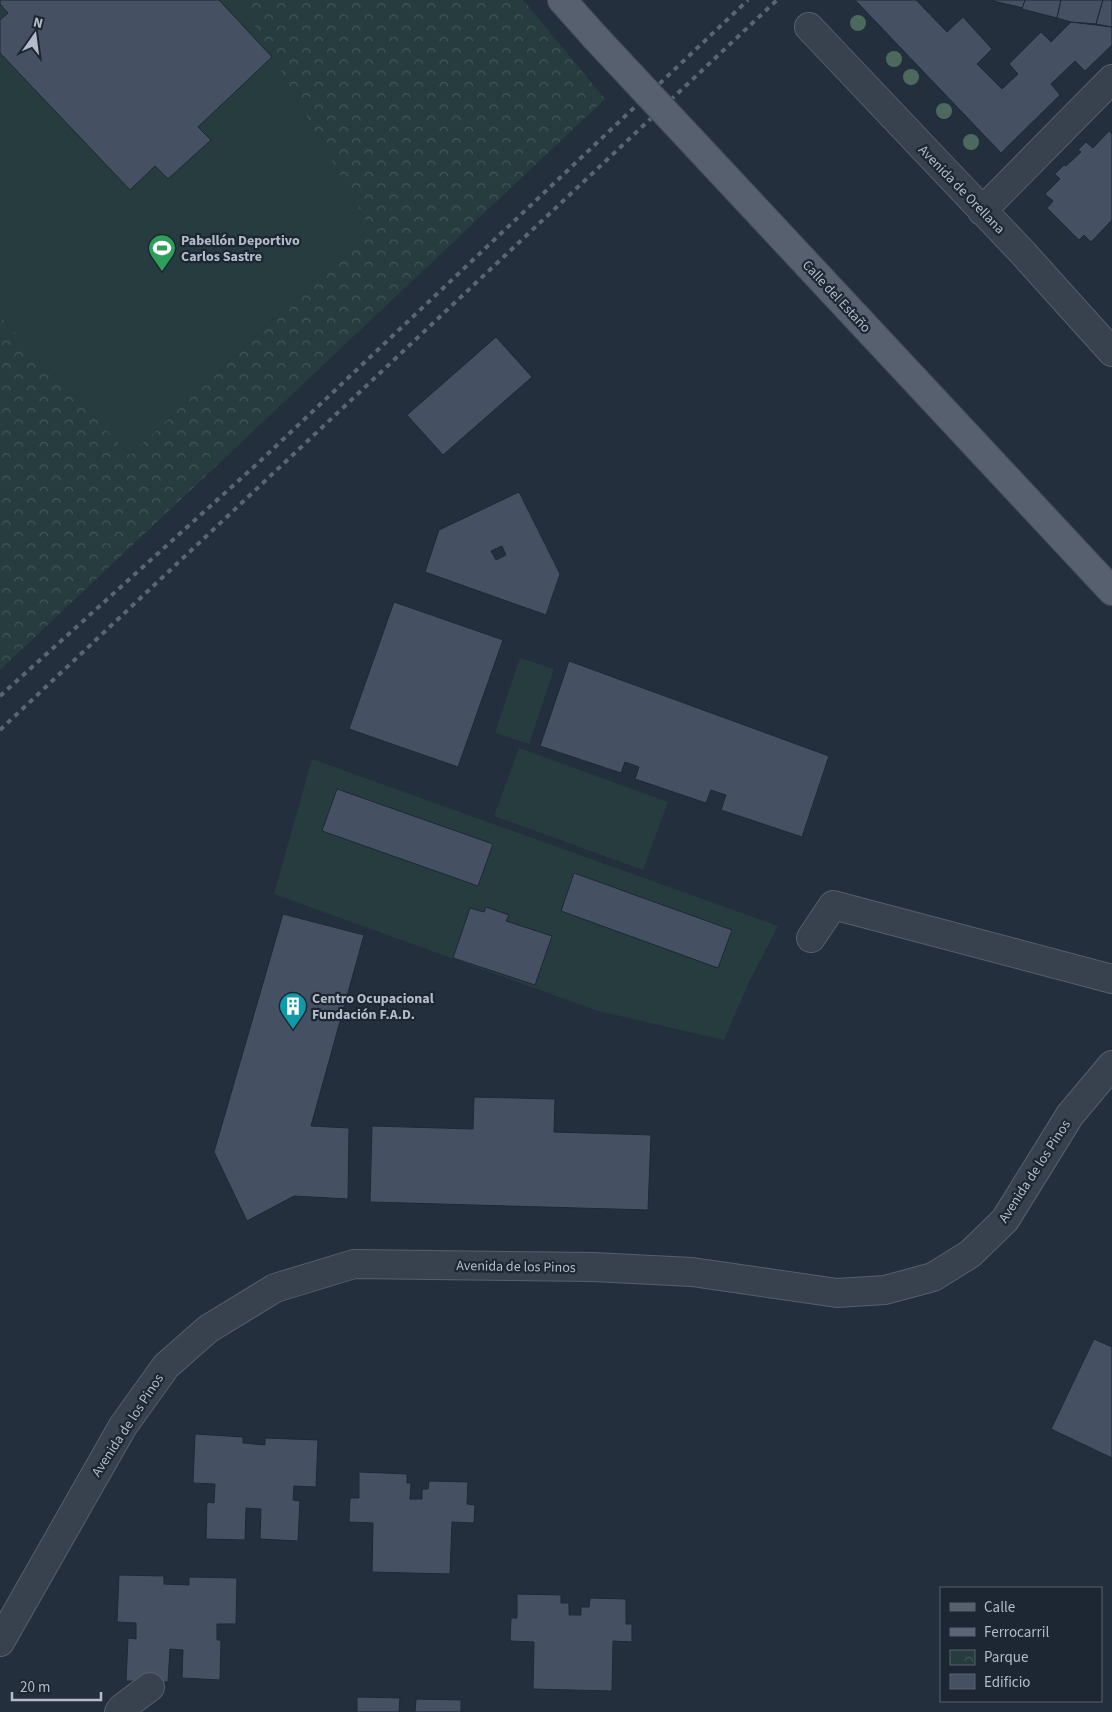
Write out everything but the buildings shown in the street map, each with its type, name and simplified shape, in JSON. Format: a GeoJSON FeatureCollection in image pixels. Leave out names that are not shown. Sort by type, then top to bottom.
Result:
{"type":"FeatureCollection","features":[{"type":"Feature","properties":{"kind":"main road","name":"Calle del Estaño"},"geometry":{"type":"LineString","coordinates":[[562,0],[595,38],[1112,591]]}},
{"type":"Feature","properties":{"kind":"street","name":"Avenida de Orellana"},"geometry":{"type":"LineString","coordinates":[[809,27],[1109,343]]}},
{"type":"Feature","properties":{"kind":"street"},"geometry":{"type":"LineString","coordinates":[[982,211],[1112,79]]}},
{"type":"Feature","properties":{"kind":"street"},"geometry":{"type":"LineString","coordinates":[[811,938],[833,905],[1112,979]]}},
{"type":"Feature","properties":{"kind":"street","name":"Avenida de los Pinos"},"geometry":{"type":"LineString","coordinates":[[0,1642],[9,1605],[123,1426],[166,1366],[208,1329],[274,1288],[354,1264],[593,1266],[692,1272],[837,1293],[885,1290],[933,1277],[970,1254],[1005,1220],[1070,1115],[1112,1065]]}},
{"type":"Feature","properties":{"kind":"street"},"geometry":{"type":"LineString","coordinates":[[119,1712],[150,1687]]}},
{"type":"Feature","properties":{"kind":"green space","name":"Pabellón Deportivo Carlos Sastre"},"geometry":{"type":"Polygon","coordinates":[[[0,0],[240,0],[370,228],[130,455],[0,316],[0,0]]]}},
{"type":"Feature","properties":{"kind":"green space"},"geometry":{"type":"Polygon","coordinates":[[[240,0],[523,0],[605,99],[0,670],[0,316],[130,455],[370,228],[240,0]]]}},
{"type":"Feature","properties":{"kind":"green space"},"geometry":{"type":"Polygon","coordinates":[[[520,658],[554,669],[529,744],[495,733],[520,658]]]}},
{"type":"Feature","properties":{"kind":"green space"},"geometry":{"type":"Polygon","coordinates":[[[519,748],[668,802],[643,870],[494,816],[519,748]]]}},
{"type":"Feature","properties":{"kind":"green space"},"geometry":{"type":"Polygon","coordinates":[[[312,759],[778,926],[749,982],[724,1040],[598,1011],[274,894],[312,759]],[[337,789],[323,831],[478,886],[493,844],[337,789]],[[574,873],[561,911],[718,968],[574,873]],[[486,907],[484,912],[470,908],[454,958],[535,985],[552,936],[506,921],[509,914],[486,907]]]}},
{"type":"Feature","properties":{"kind":"railway"},"geometry":{"type":"LineString","coordinates":[[0,696],[257,464],[748,0]]}},
{"type":"Feature","properties":{"kind":"railway"},"geometry":{"type":"LineString","coordinates":[[0,730],[777,0]]}},
{"type":"Feature","properties":{"kind":"place","name":"Pabellón Deportivo Carlos Sastre"},"geometry":{"type":"Point","coordinates":[162,272]}},
{"type":"Feature","properties":{"kind":"place","name":"Centro Ocupacional Fundación F.A.D."},"geometry":{"type":"Point","coordinates":[293,1030]}}]}
